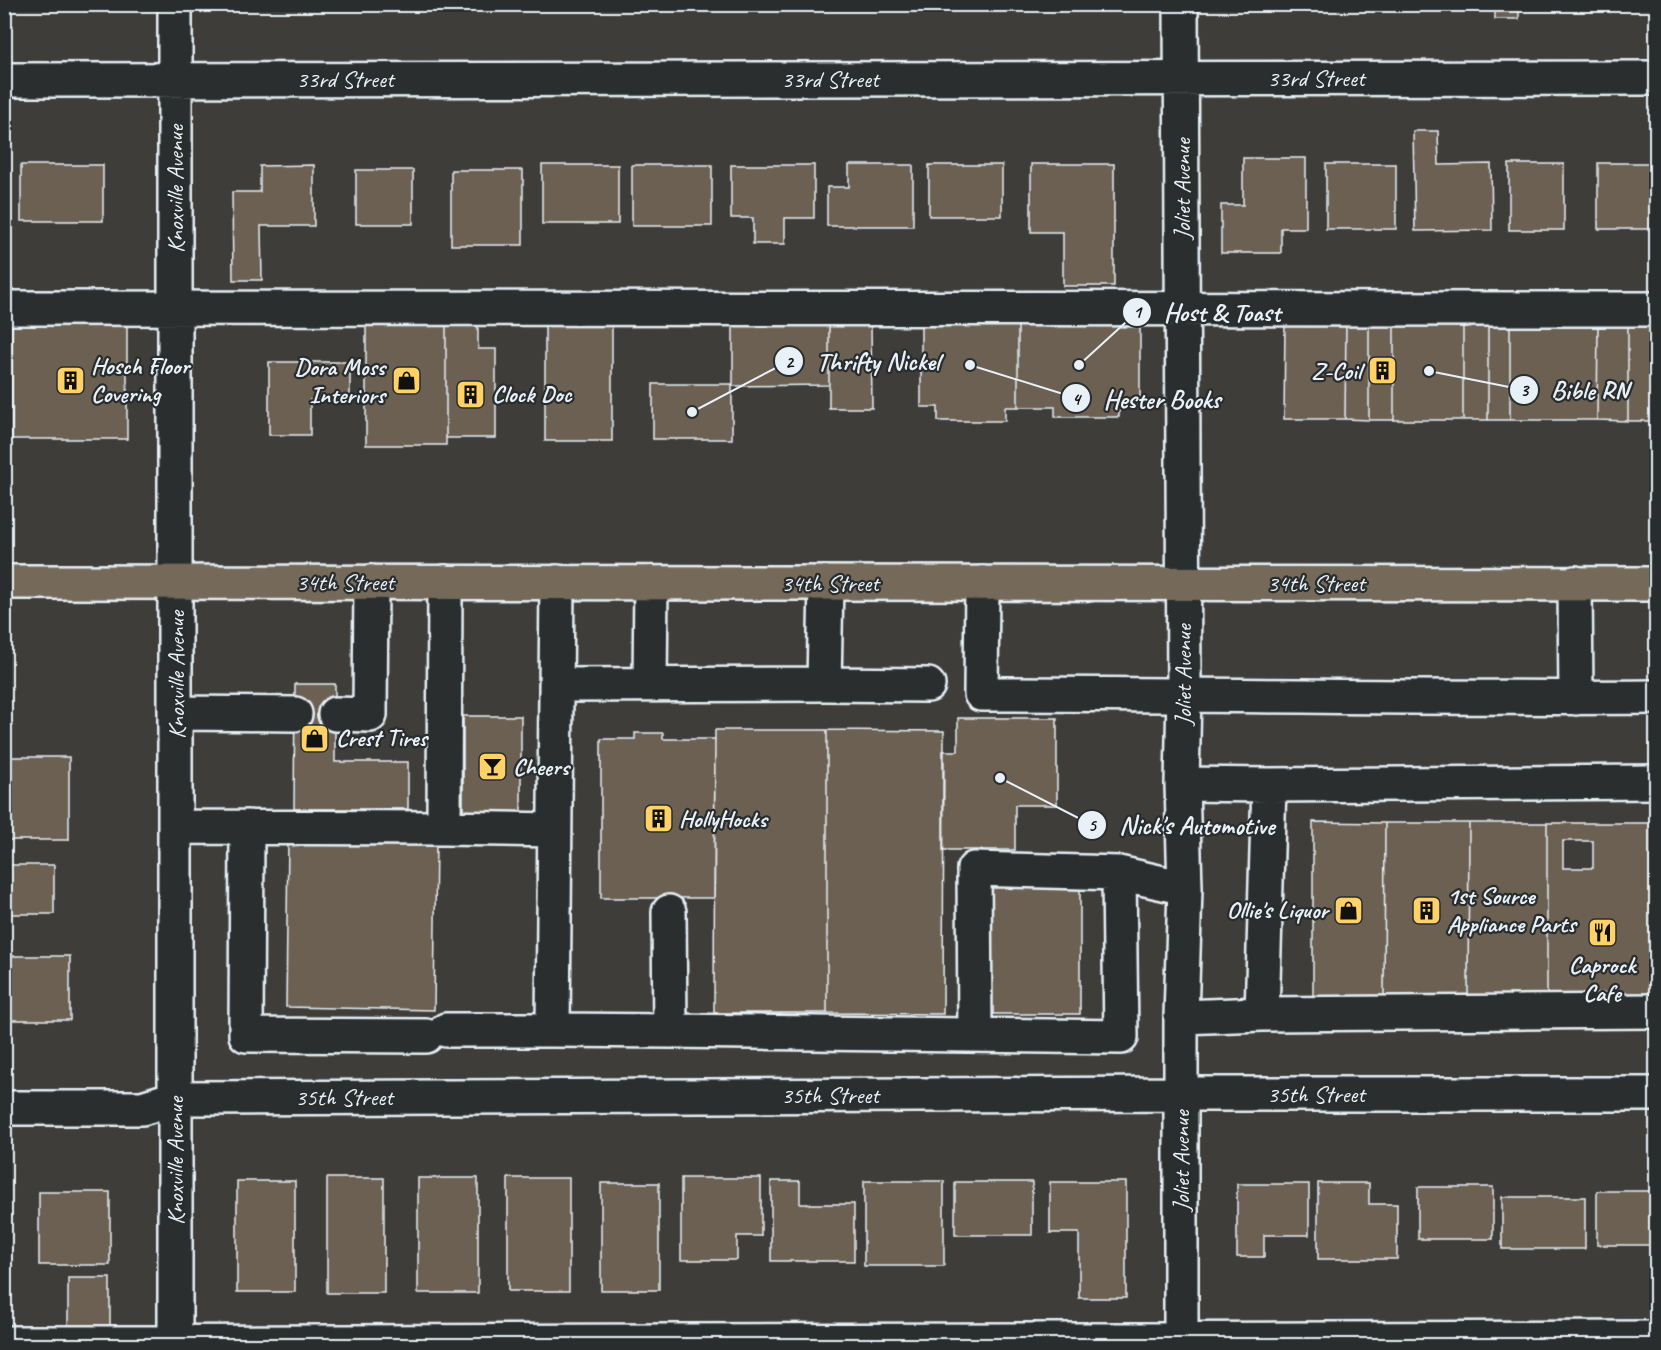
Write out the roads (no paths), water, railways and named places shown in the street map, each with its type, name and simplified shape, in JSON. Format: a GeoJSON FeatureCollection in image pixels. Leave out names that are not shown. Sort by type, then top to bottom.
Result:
{"type":"FeatureCollection","features":[{"type":"Feature","properties":{"kind":"main road","name":"34th Street"},"geometry":{"type":"LineString","coordinates":[[4,582],[1656,584]]}},
{"type":"Feature","properties":{"kind":"street","name":"Knoxville Avenue"},"geometry":{"type":"LineString","coordinates":[[175,4],[175,1344]]}},
{"type":"Feature","properties":{"kind":"street","name":"Joliet Avenue"},"geometry":{"type":"LineString","coordinates":[[1181,4],[1184,694],[1182,784],[1185,888],[1181,1017],[1181,1343]]}},
{"type":"Feature","properties":{"kind":"street","name":"33rd Street"},"geometry":{"type":"LineString","coordinates":[[4,80],[1656,78]]}},
{"type":"Feature","properties":{"kind":"street"},"geometry":{"type":"LineString","coordinates":[[4,308],[1656,309]]}},
{"type":"Feature","properties":{"kind":"street"},"geometry":{"type":"LineString","coordinates":[[335,714],[370,715],[371,582]]}},
{"type":"Feature","properties":{"kind":"street"},"geometry":{"type":"LineString","coordinates":[[444,828],[445,582]]}},
{"type":"Feature","properties":{"kind":"street"},"geometry":{"type":"LineString","coordinates":[[553,1030],[557,582]]}},
{"type":"Feature","properties":{"kind":"street"},"geometry":{"type":"LineString","coordinates":[[650,684],[651,583]]}},
{"type":"Feature","properties":{"kind":"street"},"geometry":{"type":"LineString","coordinates":[[824,684],[826,583]]}},
{"type":"Feature","properties":{"kind":"street"},"geometry":{"type":"LineString","coordinates":[[982,583],[981,694],[1656,697]]}},
{"type":"Feature","properties":{"kind":"street"},"geometry":{"type":"LineString","coordinates":[[1575,583],[1576,698]]}},
{"type":"Feature","properties":{"kind":"street"},"geometry":{"type":"LineString","coordinates":[[556,685],[928,685]]}},
{"type":"Feature","properties":{"kind":"street"},"geometry":{"type":"LineString","coordinates":[[176,712],[295,714]]}},
{"type":"Feature","properties":{"kind":"street"},"geometry":{"type":"LineString","coordinates":[[1182,784],[1656,782]]}},
{"type":"Feature","properties":{"kind":"street"},"geometry":{"type":"LineString","coordinates":[[1262,1014],[1269,785]]}},
{"type":"Feature","properties":{"kind":"street"},"geometry":{"type":"LineString","coordinates":[[175,827],[554,830]]}},
{"type":"Feature","properties":{"kind":"street"},"geometry":{"type":"LineString","coordinates":[[247,827],[246,1035],[553,1030],[1120,1037],[1119,873]]}},
{"type":"Feature","properties":{"kind":"street"},"geometry":{"type":"LineString","coordinates":[[975,1035],[974,869],[1119,873],[1185,888]]}},
{"type":"Feature","properties":{"kind":"street"},"geometry":{"type":"LineString","coordinates":[[669,912],[670,1031]]}},
{"type":"Feature","properties":{"kind":"street"},"geometry":{"type":"LineString","coordinates":[[1181,1017],[1262,1014],[1656,1011]]}},
{"type":"Feature","properties":{"kind":"street","name":"35th Street"},"geometry":{"type":"LineString","coordinates":[[4,1108],[142,1108],[175,1098],[1656,1094]]}},
{"type":"Feature","properties":{"kind":"street"},"geometry":{"type":"LineString","coordinates":[[4,1343],[1181,1343],[1656,1338]]}},
{"type":"Feature","properties":{"kind":"place","name":"Hester Books"},"geometry":{"type":"Point","coordinates":[970,365]}},
{"type":"Feature","properties":{"kind":"place","name":"Host & Toast"},"geometry":{"type":"Point","coordinates":[1079,365]}},
{"type":"Feature","properties":{"kind":"place","name":"Z-Coil"},"geometry":{"type":"Point","coordinates":[1382,371]}},
{"type":"Feature","properties":{"kind":"place","name":"Bible RN"},"geometry":{"type":"Point","coordinates":[1429,371]}},
{"type":"Feature","properties":{"kind":"place","name":"Hosch Floor Covering"},"geometry":{"type":"Point","coordinates":[70,380]}},
{"type":"Feature","properties":{"kind":"place","name":"Dora Moss Interiors"},"geometry":{"type":"Point","coordinates":[406,381]}},
{"type":"Feature","properties":{"kind":"place","name":"Clock Doc"},"geometry":{"type":"Point","coordinates":[471,394]}},
{"type":"Feature","properties":{"kind":"place","name":"Thrifty Nickel"},"geometry":{"type":"Point","coordinates":[692,412]}},
{"type":"Feature","properties":{"kind":"place","name":"Crest Tires"},"geometry":{"type":"Point","coordinates":[315,738]}},
{"type":"Feature","properties":{"kind":"place","name":"Cheers"},"geometry":{"type":"Point","coordinates":[492,767]}},
{"type":"Feature","properties":{"kind":"place","name":"Nick's Automotive"},"geometry":{"type":"Point","coordinates":[1000,778]}},
{"type":"Feature","properties":{"kind":"place","name":"HollyHocks"},"geometry":{"type":"Point","coordinates":[658,819]}},
{"type":"Feature","properties":{"kind":"place","name":"Ollie's Liquor"},"geometry":{"type":"Point","coordinates":[1349,910]}},
{"type":"Feature","properties":{"kind":"place","name":"1st Source Appliance Parts"},"geometry":{"type":"Point","coordinates":[1426,910]}},
{"type":"Feature","properties":{"kind":"place","name":"Caprock Cafe"},"geometry":{"type":"Point","coordinates":[1602,932]}}]}
